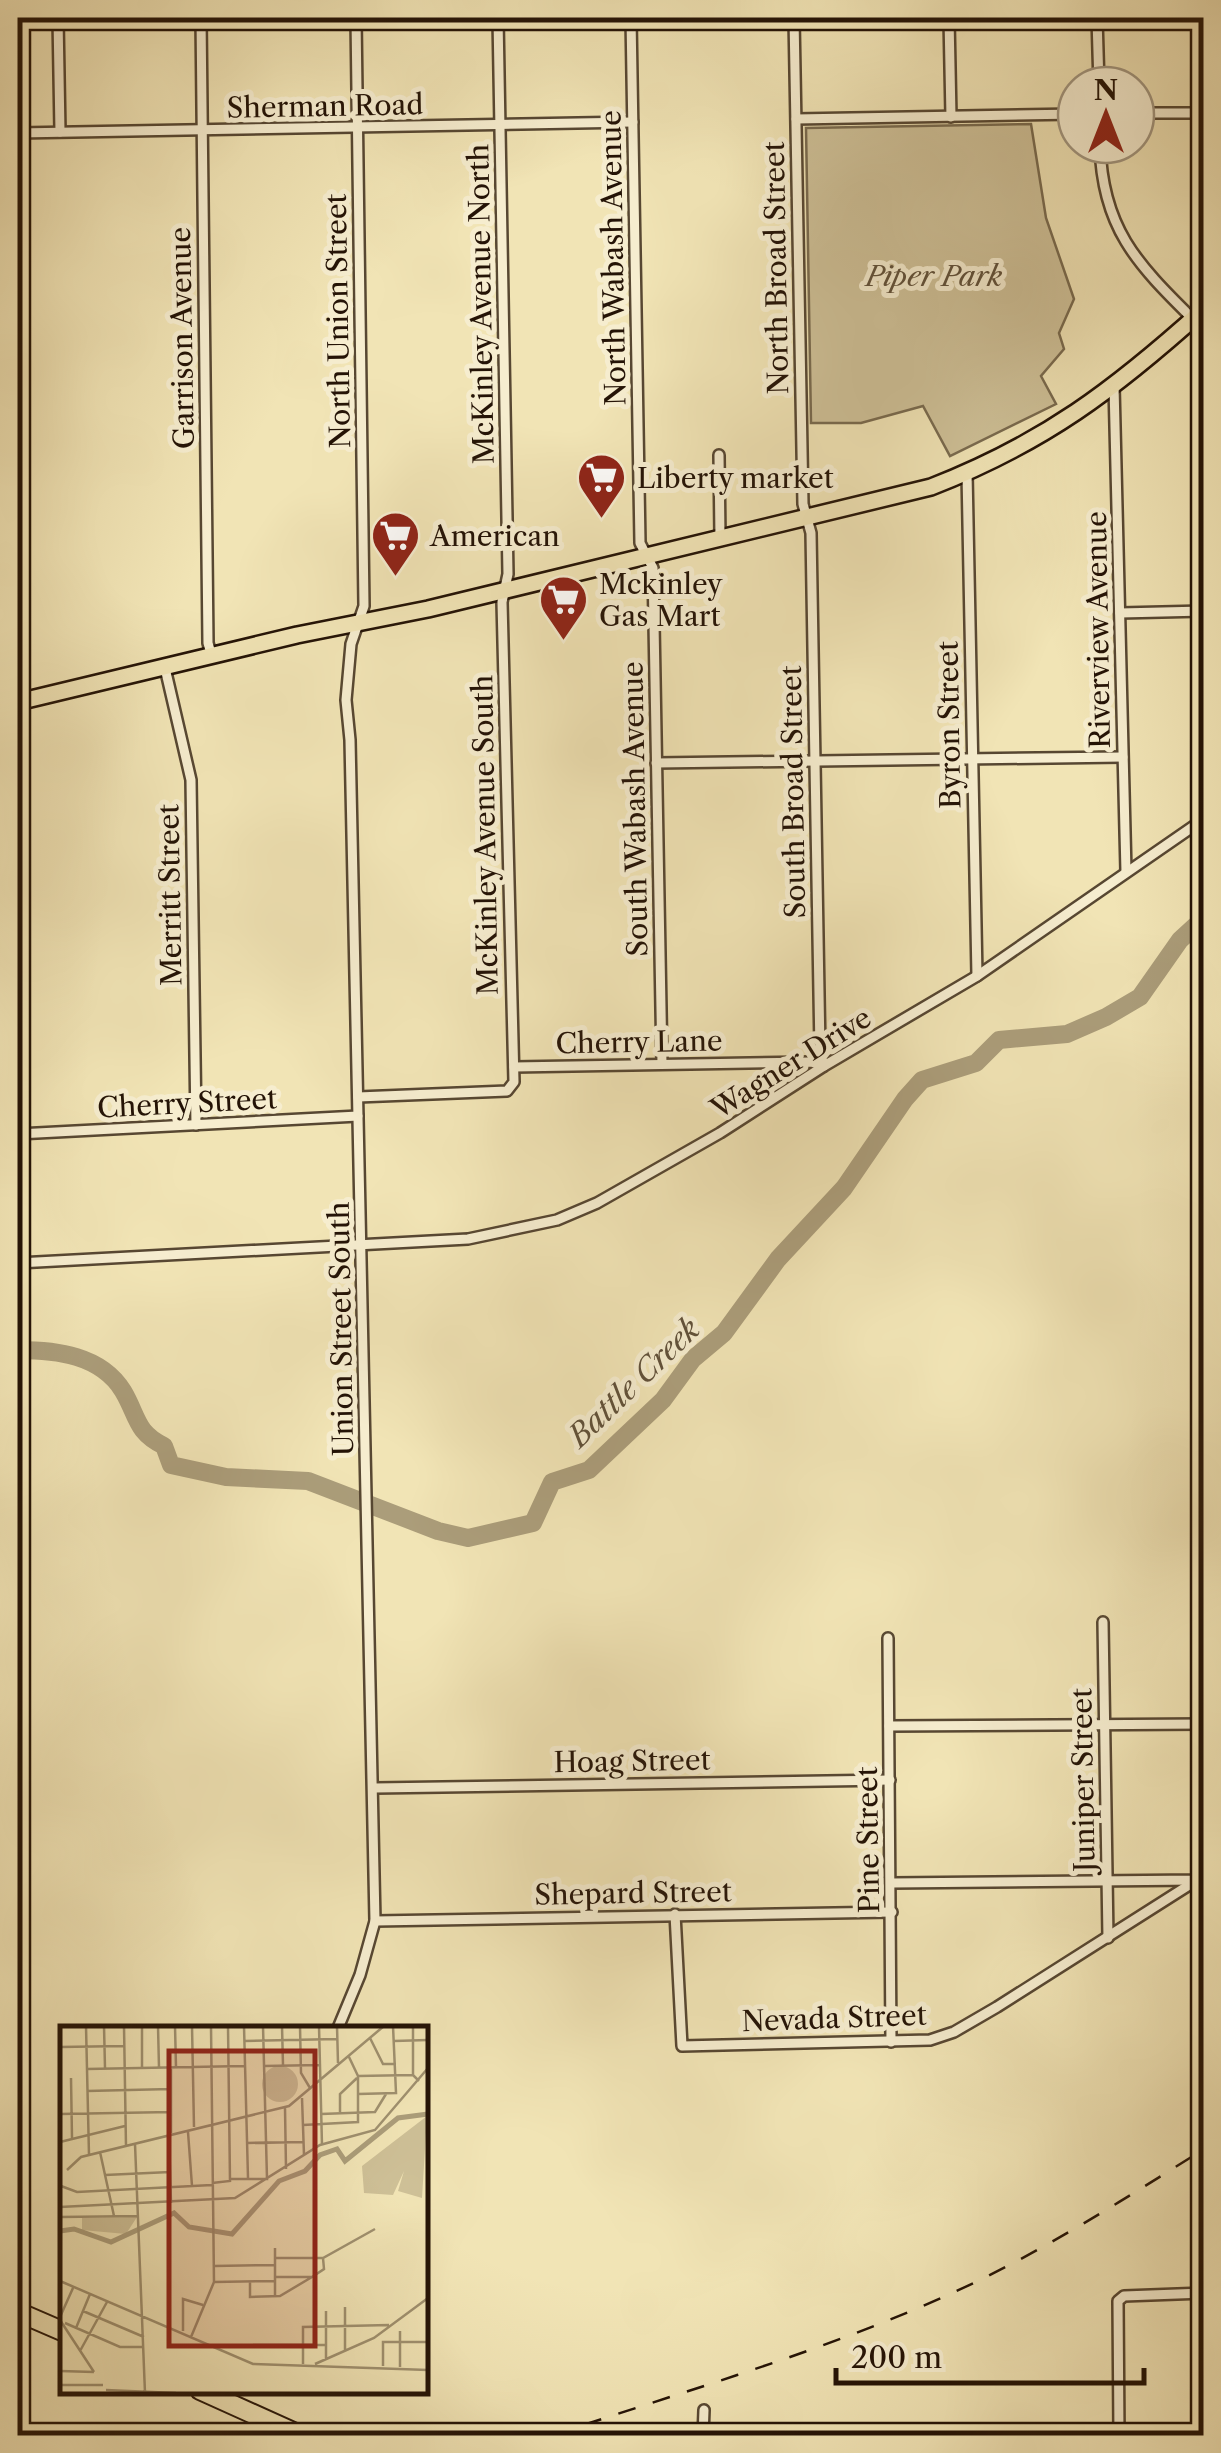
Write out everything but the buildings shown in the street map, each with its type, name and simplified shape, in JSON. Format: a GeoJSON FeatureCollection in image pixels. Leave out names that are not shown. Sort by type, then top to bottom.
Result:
{"type":"FeatureCollection","features":[{"type":"Feature","properties":{"kind":"highway"},"geometry":{"type":"LineString","coordinates":[[18,2312],[60,2330]]}},
{"type":"Feature","properties":{"kind":"highway"},"geometry":{"type":"LineString","coordinates":[[207,2393],[302,2436]]}},
{"type":"Feature","properties":{"kind":"main road"},"geometry":{"type":"LineString","coordinates":[[21,702],[886,500],[967,473],[1044,434],[1114,386],[1198,314]]}},
{"type":"Feature","properties":{"kind":"street"},"geometry":{"type":"LineString","coordinates":[[58,18],[60,132]]}},
{"type":"Feature","properties":{"kind":"street","name":"Garrison Avenue"},"geometry":{"type":"LineString","coordinates":[[201,18],[208,643],[212,657]]}},
{"type":"Feature","properties":{"kind":"street","name":"North Union Street"},"geometry":{"type":"LineString","coordinates":[[356,18],[364,606],[359,624]]}},
{"type":"Feature","properties":{"kind":"street","name":"McKinley Avenue North"},"geometry":{"type":"LineString","coordinates":[[498,18],[506,588]]}},
{"type":"Feature","properties":{"kind":"street","name":"North Wabash Avenue"},"geometry":{"type":"LineString","coordinates":[[631,18],[640,542],[647,556]]}},
{"type":"Feature","properties":{"kind":"street","name":"North Broad Street"},"geometry":{"type":"LineString","coordinates":[[794,18],[806,518]]}},
{"type":"Feature","properties":{"kind":"street"},"geometry":{"type":"LineString","coordinates":[[949,18],[951,117]]}},
{"type":"Feature","properties":{"kind":"street"},"geometry":{"type":"LineString","coordinates":[[1097,18],[1098,65]]}},
{"type":"Feature","properties":{"kind":"street"},"geometry":{"type":"LineString","coordinates":[[1156,113],[1204,113]]}},
{"type":"Feature","properties":{"kind":"street"},"geometry":{"type":"LineString","coordinates":[[796,119],[1056,114]]}},
{"type":"Feature","properties":{"kind":"street","name":"Sherman Road"},"geometry":{"type":"LineString","coordinates":[[18,133],[632,122]]}},
{"type":"Feature","properties":{"kind":"street"},"geometry":{"type":"LineString","coordinates":[[1101,165],[1101,180],[1117,230],[1128,247],[1198,314]]}},
{"type":"Feature","properties":{"kind":"street"},"geometry":{"type":"LineString","coordinates":[[18,329],[21,702]]}},
{"type":"Feature","properties":{"kind":"street","name":"Riverview Avenue"},"geometry":{"type":"LineString","coordinates":[[1114,386],[1126,872]]}},
{"type":"Feature","properties":{"kind":"street"},"geometry":{"type":"LineString","coordinates":[[718,456],[720,538]]}},
{"type":"Feature","properties":{"kind":"street","name":"Byron Street"},"geometry":{"type":"LineString","coordinates":[[967,473],[977,976]]}},
{"type":"Feature","properties":{"kind":"street","name":"South Broad Street"},"geometry":{"type":"LineString","coordinates":[[806,518],[811,533],[820,1051],[824,1066]]}},
{"type":"Feature","properties":{"kind":"street","name":"South Wabash Avenue"},"geometry":{"type":"LineString","coordinates":[[647,556],[653,568],[662,1064]]}},
{"type":"Feature","properties":{"kind":"street","name":"McKinley Avenue South"},"geometry":{"type":"LineString","coordinates":[[358,1097],[508,1091],[514,1082],[502,602],[506,588]]}},
{"type":"Feature","properties":{"kind":"street"},"geometry":{"type":"LineString","coordinates":[[1120,613],[1204,611]]}},
{"type":"Feature","properties":{"kind":"street","name":"Union Street South"},"geometry":{"type":"LineString","coordinates":[[339,2026],[360,1975],[375,1921],[375,1788],[346,700],[352,644],[359,624]]}},
{"type":"Feature","properties":{"kind":"street","name":"Merritt Street"},"geometry":{"type":"LineString","coordinates":[[164,668],[191,778],[196,1125]]}},
{"type":"Feature","properties":{"kind":"street"},"geometry":{"type":"LineString","coordinates":[[656,763],[1123,756]]}},
{"type":"Feature","properties":{"kind":"street","name":"Wagner Drive"},"geometry":{"type":"LineString","coordinates":[[18,1264],[468,1238],[558,1220],[597,1204],[720,1134],[824,1066],[977,976],[1204,818]]}},
{"type":"Feature","properties":{"kind":"street","name":"Cherry Lane"},"geometry":{"type":"LineString","coordinates":[[514,1067],[811,1062],[824,1066]]}},
{"type":"Feature","properties":{"kind":"street","name":"Cherry Street"},"geometry":{"type":"LineString","coordinates":[[18,1134],[358,1116]]}},
{"type":"Feature","properties":{"kind":"street","name":"Juniper Street"},"geometry":{"type":"LineString","coordinates":[[1104,1622],[1108,1938]]}},
{"type":"Feature","properties":{"kind":"street","name":"Pine Street"},"geometry":{"type":"LineString","coordinates":[[888,1638],[891,2042]]}},
{"type":"Feature","properties":{"kind":"street"},"geometry":{"type":"LineString","coordinates":[[889,1726],[1204,1724]]}},
{"type":"Feature","properties":{"kind":"street","name":"Hoag Street"},"geometry":{"type":"LineString","coordinates":[[375,1788],[890,1780]]}},
{"type":"Feature","properties":{"kind":"street"},"geometry":{"type":"LineString","coordinates":[[892,1883],[1107,1882],[1200,1877]]}},
{"type":"Feature","properties":{"kind":"street","name":"Nevada Street"},"geometry":{"type":"LineString","coordinates":[[675,1914],[682,2046],[930,2040],[954,2032],[1200,1877]]}},
{"type":"Feature","properties":{"kind":"street","name":"Shepard Street"},"geometry":{"type":"LineString","coordinates":[[375,1921],[892,1912]]}},
{"type":"Feature","properties":{"kind":"street"},"geometry":{"type":"LineString","coordinates":[[1119,2436],[1120,2298],[1204,2293]]}},
{"type":"Feature","properties":{"kind":"street"},"geometry":{"type":"LineString","coordinates":[[704,2410],[704,2436]]}},
{"type":"Feature","properties":{"kind":"green space","name":"Piper Park"},"geometry":{"type":"Polygon","coordinates":[[[1031,124],[1046,218],[1074,299],[1059,333],[1064,349],[1041,376],[1056,404],[950,456],[923,406],[861,423],[811,423],[806,128],[1031,124]]]}},
{"type":"Feature","properties":{"kind":"waterway","name":"Battle Creek"},"geometry":{"type":"LineString","coordinates":[[18,1350],[62,1353],[103,1369],[123,1391],[142,1429],[164,1446],[171,1465],[226,1477],[308,1481],[438,1531],[468,1538],[533,1523],[552,1482],[589,1470],[663,1400],[693,1359],[724,1333],[778,1259],[844,1188],[922,1080],[976,1063],[999,1040],[1067,1034],[1106,1017],[1140,997],[1180,940],[1204,918]]}},
{"type":"Feature","properties":{"kind":"railway"},"geometry":{"type":"LineString","coordinates":[[550,2436],[768,2365],[928,2304],[1037,2250],[1204,2149]]}},
{"type":"Feature","properties":{"kind":"place","name":"Liberty market"},"geometry":{"type":"Point","coordinates":[602,520]}},
{"type":"Feature","properties":{"kind":"place","name":"American"},"geometry":{"type":"Point","coordinates":[395,578]}},
{"type":"Feature","properties":{"kind":"place","name":"Mckinley Gas Mart"},"geometry":{"type":"Point","coordinates":[564,642]}}]}
